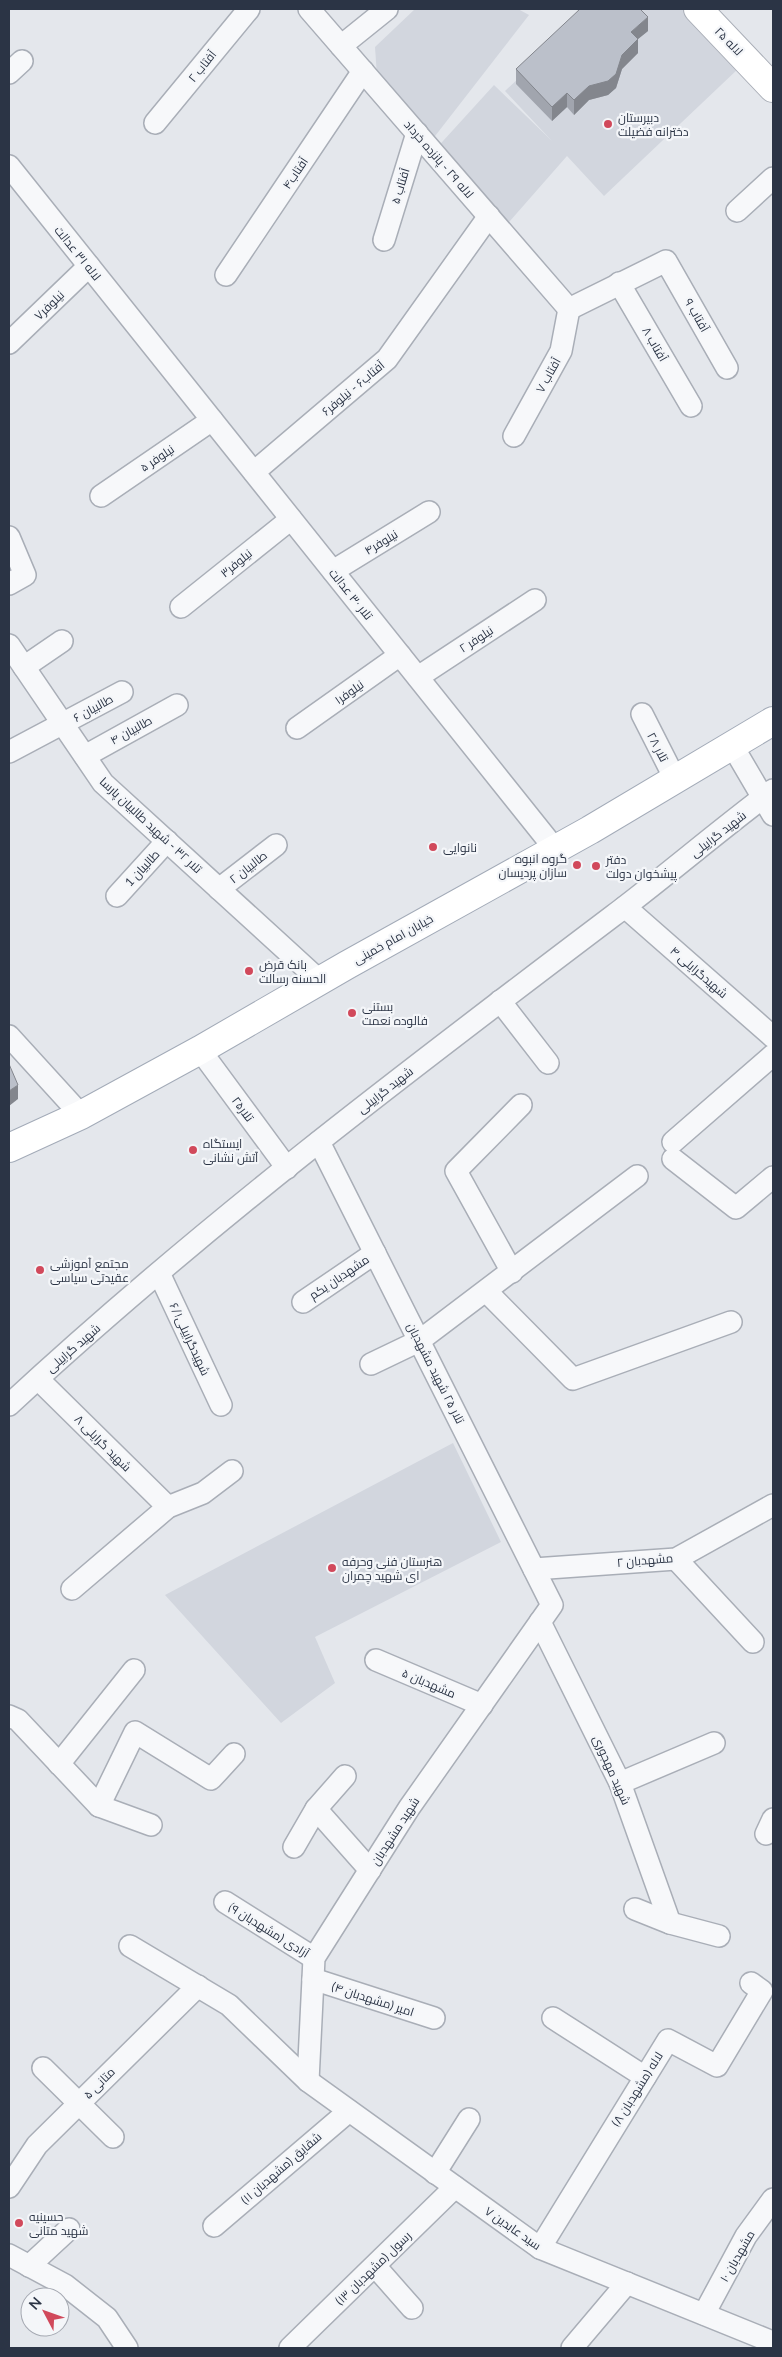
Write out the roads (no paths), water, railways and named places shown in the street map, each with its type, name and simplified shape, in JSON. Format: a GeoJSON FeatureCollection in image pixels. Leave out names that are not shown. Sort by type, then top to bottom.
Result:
{"type":"FeatureCollection","features":[{"type":"Feature","properties":{"kind":"main road","name":"لاله ۲۵"},"geometry":{"type":"LineString","coordinates":[[698,9],[769,75]]}},
{"type":"Feature","properties":{"kind":"main road","name":"خیابان امام خمینی"},"geometry":{"type":"LineString","coordinates":[[9,1148],[81,1115],[200,1050],[555,849],[773,721]]}},
{"type":"Feature","properties":{"kind":"street","name":"آفتاب ۲"},"geometry":{"type":"LineString","coordinates":[[156,123],[249,9]]}},
{"type":"Feature","properties":{"kind":"street","name":"لاله ۲۹ - پانزده خرداد"},"geometry":{"type":"LineString","coordinates":[[309,9],[569,309]]}},
{"type":"Feature","properties":{"kind":"street"},"geometry":{"type":"LineString","coordinates":[[342,46],[387,9]]}},
{"type":"Feature","properties":{"kind":"street","name":"آفتاب۴"},"geometry":{"type":"LineString","coordinates":[[226,275],[363,72]]}},
{"type":"Feature","properties":{"kind":"street","name":"آفتاب ۵"},"geometry":{"type":"LineString","coordinates":[[384,240],[417,133]]}},
{"type":"Feature","properties":{"kind":"street","name":"لاله ۳۱ عدالت"},"geometry":{"type":"LineString","coordinates":[[9,166],[147,340]]}},
{"type":"Feature","properties":{"kind":"street"},"geometry":{"type":"LineString","coordinates":[[737,211],[773,178]]}},
{"type":"Feature","properties":{"kind":"street","name":"آفتاب۶ - نیلوفر۶"},"geometry":{"type":"LineString","coordinates":[[254,472],[387,359],[489,216]]}},
{"type":"Feature","properties":{"kind":"street","name":"آفتاب ۹"},"geometry":{"type":"LineString","coordinates":[[619,283],[666,261],[727,368]]}},
{"type":"Feature","properties":{"kind":"street","name":"نیلوفر۷"},"geometry":{"type":"LineString","coordinates":[[9,343],[89,266]]}},
{"type":"Feature","properties":{"kind":"street"},"geometry":{"type":"LineString","coordinates":[[569,309],[619,283]]}},
{"type":"Feature","properties":{"kind":"street","name":"آفتاب ۸"},"geometry":{"type":"LineString","coordinates":[[619,283],[691,406]]}},
{"type":"Feature","properties":{"kind":"street","name":"آفتاب ۷"},"geometry":{"type":"LineString","coordinates":[[514,436],[561,351],[569,309]]}},
{"type":"Feature","properties":{"kind":"street","name":"تلار ۳۰ عدالت"},"geometry":{"type":"LineString","coordinates":[[147,340],[555,849]]}},
{"type":"Feature","properties":{"kind":"street","name":"نیلوفر ۵"},"geometry":{"type":"LineString","coordinates":[[101,496],[212,420]]}},
{"type":"Feature","properties":{"kind":"street","name":"نیلوفر۴"},"geometry":{"type":"LineString","coordinates":[[333,571],[429,512]]}},
{"type":"Feature","properties":{"kind":"street","name":"نیلوفر۳"},"geometry":{"type":"LineString","coordinates":[[181,607],[291,519]]}},
{"type":"Feature","properties":{"kind":"street"},"geometry":{"type":"LineString","coordinates":[[9,537],[25,575],[9,584]]}},
{"type":"Feature","properties":{"kind":"street","name":"نیلوفر ۲"},"geometry":{"type":"LineString","coordinates":[[418,677],[535,600]]}},
{"type":"Feature","properties":{"kind":"street"},"geometry":{"type":"LineString","coordinates":[[24,667],[62,641]]}},
{"type":"Feature","properties":{"kind":"street","name":"تلار ۳۲ - شهید طالبیان پارسا"},"geometry":{"type":"LineString","coordinates":[[9,645],[104,783],[320,981]]}},
{"type":"Feature","properties":{"kind":"street","name":"نیلوفر۱"},"geometry":{"type":"LineString","coordinates":[[297,728],[400,655]]}},
{"type":"Feature","properties":{"kind":"street","name":"طالبیان ۶"},"geometry":{"type":"LineString","coordinates":[[9,752],[122,692]]}},
{"type":"Feature","properties":{"kind":"street","name":"طالبیان ۴"},"geometry":{"type":"LineString","coordinates":[[85,756],[177,705]]}},
{"type":"Feature","properties":{"kind":"street","name":"تلار ۲۸"},"geometry":{"type":"LineString","coordinates":[[642,714],[675,779]]}},
{"type":"Feature","properties":{"kind":"street"},"geometry":{"type":"LineString","coordinates":[[732,745],[770,801]]}},
{"type":"Feature","properties":{"kind":"street","name":"شهید گراییلی"},"geometry":{"type":"LineString","coordinates":[[9,1404],[159,1273],[319,1142],[500,1001],[770,801]]}},
{"type":"Feature","properties":{"kind":"street","name":"طالبیان 1"},"geometry":{"type":"LineString","coordinates":[[117,896],[167,841]]}},
{"type":"Feature","properties":{"kind":"street","name":"طالبیان ۲"},"geometry":{"type":"LineString","coordinates":[[219,889],[276,845]]}},
{"type":"Feature","properties":{"kind":"street","name":"شهیدگرایلی ۴"},"geometry":{"type":"LineString","coordinates":[[625,907],[773,1037]]}},
{"type":"Feature","properties":{"kind":"street"},"geometry":{"type":"LineString","coordinates":[[500,1001],[548,1063]]}},
{"type":"Feature","properties":{"kind":"street"},"geometry":{"type":"LineString","coordinates":[[9,1036],[81,1115]]}},
{"type":"Feature","properties":{"kind":"street","name":"تلار۲۵"},"geometry":{"type":"LineString","coordinates":[[200,1050],[287,1168]]}},
{"type":"Feature","properties":{"kind":"street"},"geometry":{"type":"LineString","coordinates":[[773,1055],[673,1150],[736,1208],[773,1177]]}},
{"type":"Feature","properties":{"kind":"street"},"geometry":{"type":"LineString","coordinates":[[512,1272],[456,1171],[521,1105]]}},
{"type":"Feature","properties":{"kind":"street","name":"تلار ۲۵ شهید مشهدبان"},"geometry":{"type":"LineString","coordinates":[[319,1142],[534,1569],[546,1614]]}},
{"type":"Feature","properties":{"kind":"street"},"geometry":{"type":"LineString","coordinates":[[371,1364],[419,1341],[487,1292],[637,1176]]}},
{"type":"Feature","properties":{"kind":"street","name":"مشهدبان یکم"},"geometry":{"type":"LineString","coordinates":[[302,1302],[375,1253]]}},
{"type":"Feature","properties":{"kind":"street","name":"شهیدگراییلی۶/۱"},"geometry":{"type":"LineString","coordinates":[[159,1273],[221,1405]]}},
{"type":"Feature","properties":{"kind":"street"},"geometry":{"type":"LineString","coordinates":[[487,1292],[573,1379],[731,1322]]}},
{"type":"Feature","properties":{"kind":"street","name":"شهید گرایلی ۸"},"geometry":{"type":"LineString","coordinates":[[38,1379],[168,1507]]}},
{"type":"Feature","properties":{"kind":"street"},"geometry":{"type":"LineString","coordinates":[[72,1589],[168,1507],[203,1493],[232,1471]]}},
{"type":"Feature","properties":{"kind":"street","name":"مشهدبان ۲"},"geometry":{"type":"LineString","coordinates":[[534,1569],[676,1559],[773,1505]]}},
{"type":"Feature","properties":{"kind":"street"},"geometry":{"type":"LineString","coordinates":[[676,1559],[752,1642]]}},
{"type":"Feature","properties":{"kind":"street","name":"شهید مشهدبان"},"geometry":{"type":"LineString","coordinates":[[308,2082],[314,1958],[409,1808],[546,1614]]}},
{"type":"Feature","properties":{"kind":"street","name":"شهید مهجوری"},"geometry":{"type":"LineString","coordinates":[[546,1614],[620,1782],[670,1923]]}},
{"type":"Feature","properties":{"kind":"street","name":"مشهدبان ۵"},"geometry":{"type":"LineString","coordinates":[[376,1660],[482,1705]]}},
{"type":"Feature","properties":{"kind":"street"},"geometry":{"type":"LineString","coordinates":[[59,1764],[134,1670]]}},
{"type":"Feature","properties":{"kind":"street"},"geometry":{"type":"LineString","coordinates":[[9,1716],[18,1720],[99,1806],[151,1825]]}},
{"type":"Feature","properties":{"kind":"street"},"geometry":{"type":"LineString","coordinates":[[99,1806],[136,1732],[211,1778],[234,1754]]}},
{"type":"Feature","properties":{"kind":"street"},"geometry":{"type":"LineString","coordinates":[[620,1782],[714,1743]]}},
{"type":"Feature","properties":{"kind":"street"},"geometry":{"type":"LineString","coordinates":[[294,1847],[316,1809],[345,1776]]}},
{"type":"Feature","properties":{"kind":"street"},"geometry":{"type":"LineString","coordinates":[[316,1809],[370,1870]]}},
{"type":"Feature","properties":{"kind":"street","name":"آزادی (مشهدبان ۹)"},"geometry":{"type":"LineString","coordinates":[[225,1902],[314,1958]]}},
{"type":"Feature","properties":{"kind":"street"},"geometry":{"type":"LineString","coordinates":[[635,1909],[670,1923],[719,1936]]}},
{"type":"Feature","properties":{"kind":"street","name":"سید عابدین ۷"},"geometry":{"type":"LineString","coordinates":[[130,1946],[230,2005],[308,2082],[540,2248],[770,2342]]}},
{"type":"Feature","properties":{"kind":"street","name":"امیر (مشهدبان ۴)"},"geometry":{"type":"LineString","coordinates":[[313,1979],[434,2018]]}},
{"type":"Feature","properties":{"kind":"street","name":"لاله (مشهدبان ۸)"},"geometry":{"type":"LineString","coordinates":[[540,2248],[668,2040],[717,2066],[762,1991],[751,1982]]}},
{"type":"Feature","properties":{"kind":"street","name":"متانی ۵"},"geometry":{"type":"LineString","coordinates":[[9,2187],[37,2145],[198,1986]]}},
{"type":"Feature","properties":{"kind":"street"},"geometry":{"type":"LineString","coordinates":[[553,2018],[645,2077]]}},
{"type":"Feature","properties":{"kind":"street"},"geometry":{"type":"LineString","coordinates":[[44,2068],[113,2137]]}},
{"type":"Feature","properties":{"kind":"street","name":"شقایق (مشهدبان ۱۱)"},"geometry":{"type":"LineString","coordinates":[[214,2226],[349,2111]]}},
{"type":"Feature","properties":{"kind":"street"},"geometry":{"type":"LineString","coordinates":[[435,2173],[469,2120]]}},
{"type":"Feature","properties":{"kind":"street","name":"رسول (مشهدبان ۱۳)"},"geometry":{"type":"LineString","coordinates":[[302,2345],[375,2266],[456,2187]]}},
{"type":"Feature","properties":{"kind":"street","name":"مشهدبان ۱۰"},"geometry":{"type":"LineString","coordinates":[[704,2314],[746,2236],[773,2199]]}},
{"type":"Feature","properties":{"kind":"street"},"geometry":{"type":"LineString","coordinates":[[29,2266],[69,2229]]}},
{"type":"Feature","properties":{"kind":"street"},"geometry":{"type":"LineString","coordinates":[[9,2255],[65,2285],[107,2318],[127,2348]]}},
{"type":"Feature","properties":{"kind":"street"},"geometry":{"type":"LineString","coordinates":[[375,2266],[412,2308]]}},
{"type":"Feature","properties":{"kind":"street"},"geometry":{"type":"LineString","coordinates":[[572,2348],[627,2283]]}},
{"type":"Feature","properties":{"kind":"place","name":"دبیرستان دخترانه فضیلت"},"geometry":{"type":"Point","coordinates":[608,124]}},
{"type":"Feature","properties":{"kind":"place","name":"نانوایی"},"geometry":{"type":"Point","coordinates":[433,847]}},
{"type":"Feature","properties":{"kind":"place","name":"گروه انبوه سازان پردیسان"},"geometry":{"type":"Point","coordinates":[577,865]}},
{"type":"Feature","properties":{"kind":"place","name":"دفتر پیشخوان دولت"},"geometry":{"type":"Point","coordinates":[596,866]}},
{"type":"Feature","properties":{"kind":"place","name":"بانک قرض الحسنه رسالت"},"geometry":{"type":"Point","coordinates":[249,971]}},
{"type":"Feature","properties":{"kind":"place","name":"بستنی فالوده نعمت"},"geometry":{"type":"Point","coordinates":[352,1013]}},
{"type":"Feature","properties":{"kind":"place","name":"ایستگاه آتش نشانی"},"geometry":{"type":"Point","coordinates":[193,1150]}},
{"type":"Feature","properties":{"kind":"place","name":"مجتمع آموزشی عقیدتی سیاسی"},"geometry":{"type":"Point","coordinates":[40,1270]}},
{"type":"Feature","properties":{"kind":"place","name":"هنرستان فنی وحرفه ای شهید چمران"},"geometry":{"type":"Point","coordinates":[332,1568]}},
{"type":"Feature","properties":{"kind":"place","name":"حسینیه شهید متانی"},"geometry":{"type":"Point","coordinates":[19,2223]}}]}
